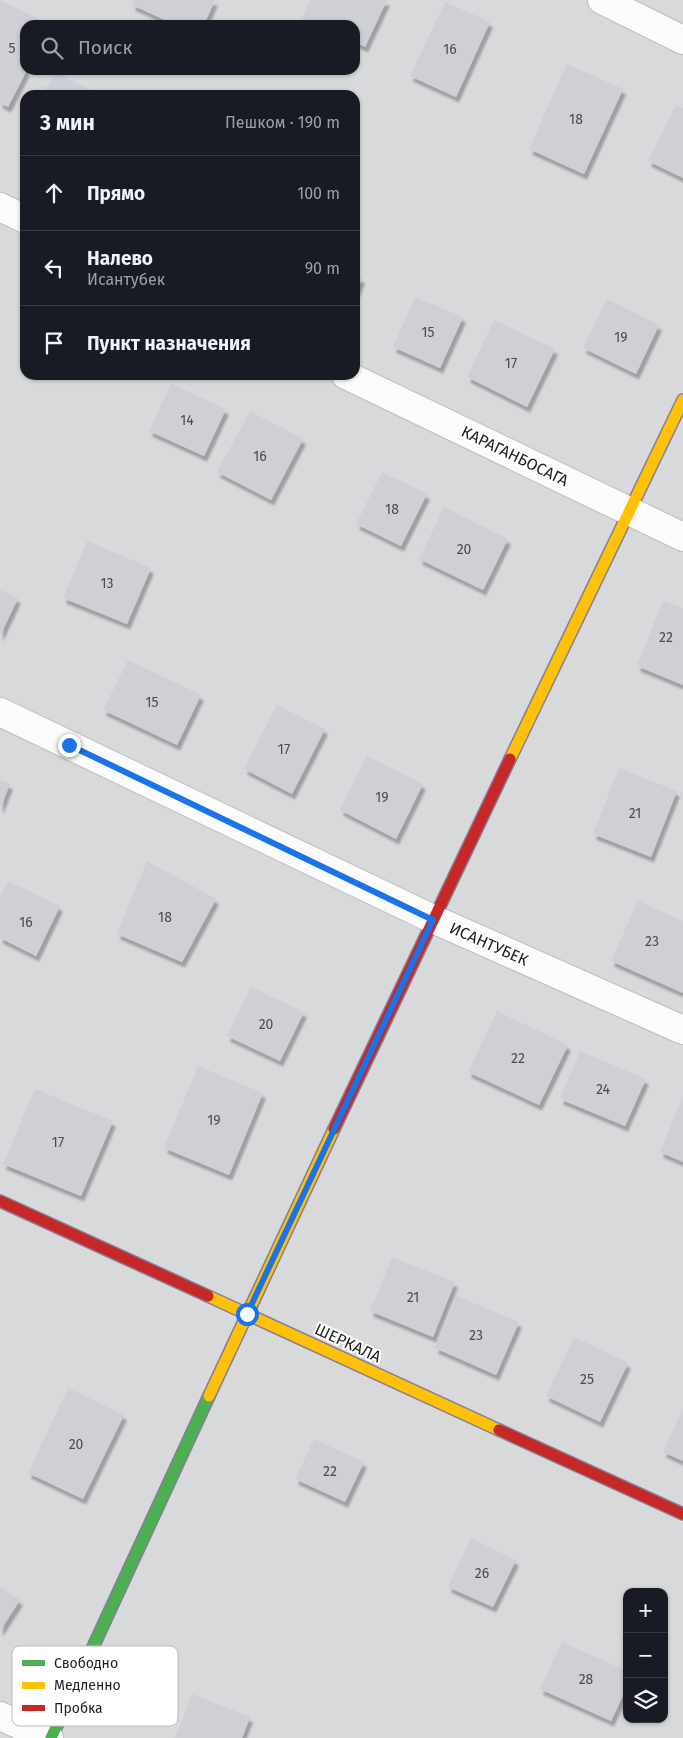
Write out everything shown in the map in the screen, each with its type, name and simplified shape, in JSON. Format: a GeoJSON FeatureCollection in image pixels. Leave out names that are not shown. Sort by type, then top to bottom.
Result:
{"type":"FeatureCollection","features":[{"type":"Feature","properties":{"kind":"street"},"geometry":{"type":"LineString","coordinates":[[602,0],[683,40]]}},
{"type":"Feature","properties":{"kind":"street"},"geometry":{"type":"LineString","coordinates":[[0,207],[20,217]]}},
{"type":"Feature","properties":{"kind":"street","name":"КАРАГАНБОСАГА"},"geometry":{"type":"LineString","coordinates":[[356,380],[683,537]]}},
{"type":"Feature","properties":{"kind":"street"},"geometry":{"type":"LineString","coordinates":[[93,1646],[433,920],[683,400]]}},
{"type":"Feature","properties":{"kind":"street","name":"ИСАНТУБЕК"},"geometry":{"type":"LineString","coordinates":[[0,712],[433,920],[683,1030]]}},
{"type":"Feature","properties":{"kind":"street","name":"ШЕРКАЛА"},"geometry":{"type":"LineString","coordinates":[[0,1201],[683,1514]]}},
{"type":"Feature","properties":{"kind":"street"},"geometry":{"type":"LineString","coordinates":[[0,1716],[12,1721]]}},
{"type":"Feature","properties":{"kind":"street"},"geometry":{"type":"LineString","coordinates":[[23,1726],[50,1738],[56,1726]]}},
{"type":"Feature","properties":{"kind":"shaded area"},"geometry":{"type":"Polygon","coordinates":[[[0,0],[683,0],[683,1738],[0,1738],[0,0]]]}},
{"type":"Feature","properties":{"kind":"building"},"geometry":{"type":"Polygon","coordinates":[[[0,0],[41,20],[20,20],[20,75],[24,75],[8,107],[0,103],[0,0]]]}},
{"type":"Feature","properties":{"kind":"building"},"geometry":{"type":"Polygon","coordinates":[[[134,0],[215,0],[206,20],[165,20],[132,5],[134,0]]]}},
{"type":"Feature","properties":{"kind":"building"},"geometry":{"type":"Polygon","coordinates":[[[310,0],[387,0],[365,47],[360,44],[360,20],[306,20],[302,18],[310,0]]]}},
{"type":"Feature","properties":{"kind":"building"},"geometry":{"type":"Polygon","coordinates":[[[445,2],[490,22],[456,97],[410,76],[445,2]]]}},
{"type":"Feature","properties":{"kind":"building"},"geometry":{"type":"Polygon","coordinates":[[[567,64],[623,89],[584,174],[529,149],[567,64]]]}},
{"type":"Feature","properties":{"kind":"building"},"geometry":{"type":"Polygon","coordinates":[[[53,75],[60,75],[92,90],[45,90],[53,75]]]}},
{"type":"Feature","properties":{"kind":"building"},"geometry":{"type":"Polygon","coordinates":[[[676,105],[683,108],[683,178],[648,161],[676,105]]]}},
{"type":"Feature","properties":{"kind":"building"},"geometry":{"type":"Polygon","coordinates":[[[415,297],[463,317],[440,368],[393,347],[415,297]]]}},
{"type":"Feature","properties":{"kind":"building"},"geometry":{"type":"Polygon","coordinates":[[[607,299],[659,325],[636,374],[583,348],[607,299]]]}},
{"type":"Feature","properties":{"kind":"building"},"geometry":{"type":"Polygon","coordinates":[[[494,320],[555,349],[527,407],[467,377],[494,320]]]}},
{"type":"Feature","properties":{"kind":"building"},"geometry":{"type":"Polygon","coordinates":[[[171,384],[226,409],[204,456],[149,431],[171,384]]]}},
{"type":"Feature","properties":{"kind":"building"},"geometry":{"type":"Polygon","coordinates":[[[250,411],[303,439],[271,500],[217,472],[250,411]]]}},
{"type":"Feature","properties":{"kind":"building"},"geometry":{"type":"Polygon","coordinates":[[[382,472],[427,494],[401,546],[356,524],[382,472]]]}},
{"type":"Feature","properties":{"kind":"building"},"geometry":{"type":"Polygon","coordinates":[[[444,507],[508,539],[483,590],[419,559],[444,507]]]}},
{"type":"Feature","properties":{"kind":"building"},"geometry":{"type":"Polygon","coordinates":[[[87,541],[151,568],[127,624],[63,598],[87,541]]]}},
{"type":"Feature","properties":{"kind":"building"},"geometry":{"type":"Polygon","coordinates":[[[0,590],[18,598],[0,636],[0,590]]]}},
{"type":"Feature","properties":{"kind":"building"},"geometry":{"type":"Polygon","coordinates":[[[663,601],[683,608],[683,685],[637,666],[663,601]]]}},
{"type":"Feature","properties":{"kind":"building"},"geometry":{"type":"Polygon","coordinates":[[[128,660],[201,695],[177,745],[103,710],[128,660]]]}},
{"type":"Feature","properties":{"kind":"building"},"geometry":{"type":"Polygon","coordinates":[[[277,705],[325,729],[292,794],[244,769],[277,705]]]}},
{"type":"Feature","properties":{"kind":"building"},"geometry":{"type":"Polygon","coordinates":[[[367,756],[423,784],[396,839],[340,810],[367,756]]]}},
{"type":"Feature","properties":{"kind":"building"},"geometry":{"type":"Polygon","coordinates":[[[619,768],[677,791],[651,857],[593,834],[619,768]]]}},
{"type":"Feature","properties":{"kind":"building"},"geometry":{"type":"Polygon","coordinates":[[[0,780],[10,784],[0,809],[0,780]]]}},
{"type":"Feature","properties":{"kind":"building"},"geometry":{"type":"Polygon","coordinates":[[[147,861],[216,899],[182,962],[117,934],[147,861]]]}},
{"type":"Feature","properties":{"kind":"building"},"geometry":{"type":"Polygon","coordinates":[[[8,881],[60,906],[36,956],[0,938],[0,897],[8,881]]]}},
{"type":"Feature","properties":{"kind":"building"},"geometry":{"type":"Polygon","coordinates":[[[638,901],[683,921],[683,993],[611,961],[638,901]]]}},
{"type":"Feature","properties":{"kind":"building"},"geometry":{"type":"Polygon","coordinates":[[[251,987],[304,1012],[280,1061],[227,1036],[251,987]]]}},
{"type":"Feature","properties":{"kind":"building"},"geometry":{"type":"Polygon","coordinates":[[[497,1011],[568,1045],[539,1105],[468,1072],[497,1011]]]}},
{"type":"Feature","properties":{"kind":"building"},"geometry":{"type":"Polygon","coordinates":[[[580,1051],[646,1079],[625,1126],[560,1099],[580,1051]]]}},
{"type":"Feature","properties":{"kind":"building"},"geometry":{"type":"Polygon","coordinates":[[[198,1066],[263,1093],[229,1175],[164,1148],[198,1066]]]}},
{"type":"Feature","properties":{"kind":"building"},"geometry":{"type":"Polygon","coordinates":[[[35,1089],[113,1121],[81,1196],[3,1164],[35,1089]]]}},
{"type":"Feature","properties":{"kind":"building"},"geometry":{"type":"Polygon","coordinates":[[[683,1096],[683,1162],[660,1152],[683,1096]]]}},
{"type":"Feature","properties":{"kind":"building"},"geometry":{"type":"Polygon","coordinates":[[[392,1257],[455,1282],[433,1337],[370,1311],[392,1257]]]}},
{"type":"Feature","properties":{"kind":"building"},"geometry":{"type":"Polygon","coordinates":[[[457,1296],[519,1322],[496,1375],[435,1348],[457,1296]]]}},
{"type":"Feature","properties":{"kind":"building"},"geometry":{"type":"Polygon","coordinates":[[[574,1337],[628,1363],[600,1422],[546,1396],[574,1337]]]}},
{"type":"Feature","properties":{"kind":"building"},"geometry":{"type":"Polygon","coordinates":[[[68,1388],[124,1415],[83,1499],[28,1473],[68,1388]]]}},
{"type":"Feature","properties":{"kind":"building"},"geometry":{"type":"Polygon","coordinates":[[[683,1408],[683,1461],[663,1452],[683,1408]]]}},
{"type":"Feature","properties":{"kind":"building"},"geometry":{"type":"Polygon","coordinates":[[[314,1439],[364,1462],[345,1502],[295,1479],[314,1439]]]}},
{"type":"Feature","properties":{"kind":"building"},"geometry":{"type":"Polygon","coordinates":[[[471,1538],[516,1560],[493,1607],[448,1587],[471,1538]]]}},
{"type":"Feature","properties":{"kind":"building"},"geometry":{"type":"Polygon","coordinates":[[[0,1587],[20,1600],[0,1631],[0,1587]]]}},
{"type":"Feature","properties":{"kind":"building"},"geometry":{"type":"Polygon","coordinates":[[[562,1642],[623,1669],[623,1696],[611,1721],[540,1689],[562,1642]]]}},
{"type":"Feature","properties":{"kind":"building"},"geometry":{"type":"Polygon","coordinates":[[[192,1694],[250,1717],[242,1738],[175,1738],[192,1694]]]}},
{"type":"Feature","properties":{"kind":"traffic: fast"},"geometry":{"type":"LineString","coordinates":[[94,1646],[209,1396]]}},
{"type":"Feature","properties":{"kind":"traffic: fast"},"geometry":{"type":"LineString","coordinates":[[51,1738],[57,1726]]}},
{"type":"Feature","properties":{"kind":"traffic: slow"},"geometry":{"type":"LineString","coordinates":[[510,759],[683,400]]}},
{"type":"Feature","properties":{"kind":"traffic: slow"},"geometry":{"type":"LineString","coordinates":[[209,1396],[334,1129]]}},
{"type":"Feature","properties":{"kind":"traffic: slow"},"geometry":{"type":"LineString","coordinates":[[208,1296],[499,1430]]}},
{"type":"Feature","properties":{"kind":"traffic: jam"},"geometry":{"type":"LineString","coordinates":[[334,1129],[510,759]]}},
{"type":"Feature","properties":{"kind":"traffic: jam"},"geometry":{"type":"LineString","coordinates":[[0,1201],[208,1296]]}},
{"type":"Feature","properties":{"kind":"traffic: jam"},"geometry":{"type":"LineString","coordinates":[[499,1430],[683,1514]]}},
{"type":"Feature","properties":{"kind":"route"},"geometry":{"type":"LineString","coordinates":[[69,745],[433,920],[247,1314]]}}]}
